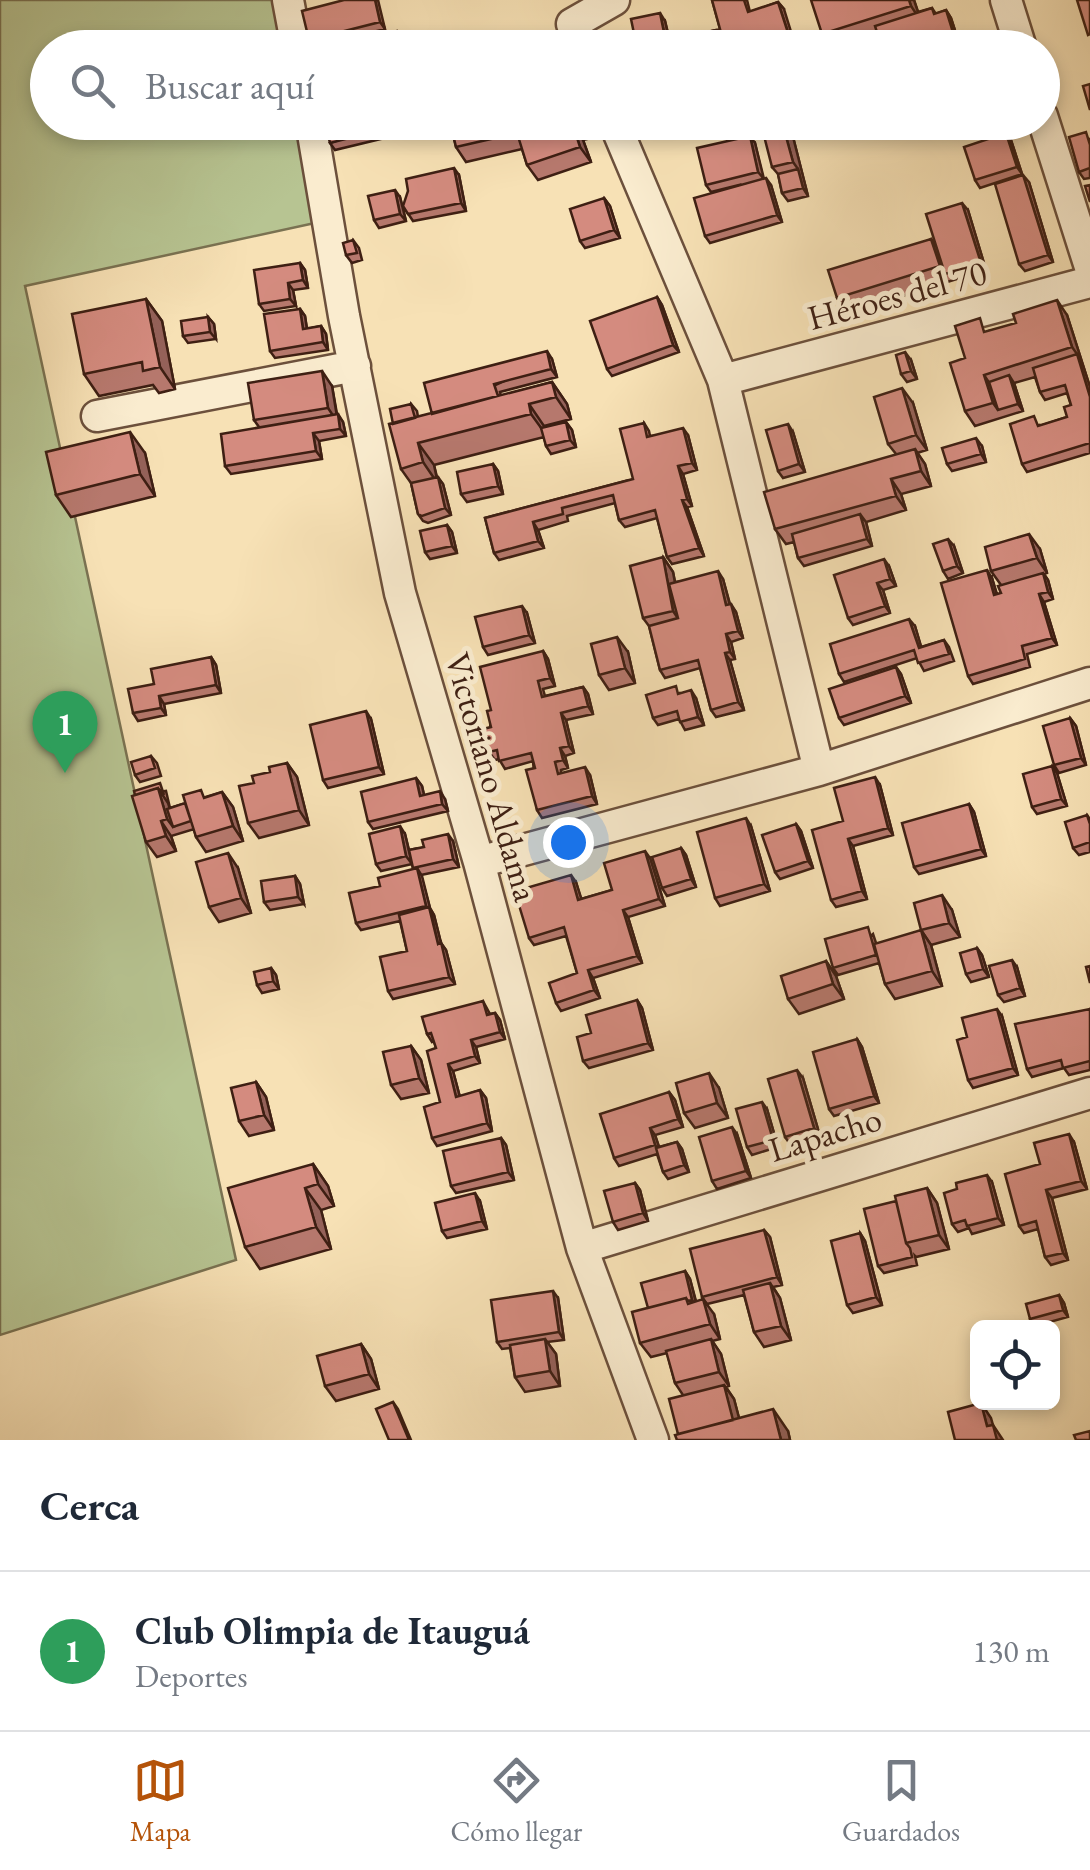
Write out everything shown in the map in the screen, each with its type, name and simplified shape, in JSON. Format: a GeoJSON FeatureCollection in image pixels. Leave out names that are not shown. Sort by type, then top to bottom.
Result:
{"type":"FeatureCollection","features":[{"type":"Feature","properties":{"kind":"street"},"geometry":{"type":"LineString","coordinates":[[288,0],[294,30]]}},
{"type":"Feature","properties":{"kind":"street"},"geometry":{"type":"LineString","coordinates":[[583,30],[614,0]]}},
{"type":"Feature","properties":{"kind":"street"},"geometry":{"type":"LineString","coordinates":[[1006,0],[1015,30]]}},
{"type":"Feature","properties":{"kind":"street","name":"Victoriano Aldama"},"geometry":{"type":"LineString","coordinates":[[314,140],[400,593],[480,862],[582,1248],[653,1440]]}},
{"type":"Feature","properties":{"kind":"street"},"geometry":{"type":"LineString","coordinates":[[622,140],[723,380],[819,770]]}},
{"type":"Feature","properties":{"kind":"street"},"geometry":{"type":"LineString","coordinates":[[1050,140],[1090,267]]}},
{"type":"Feature","properties":{"kind":"street","name":"Héroes del 70"},"geometry":{"type":"LineString","coordinates":[[723,380],[1090,282]]}},
{"type":"Feature","properties":{"kind":"street"},"geometry":{"type":"LineString","coordinates":[[96,416],[355,366]]}},
{"type":"Feature","properties":{"kind":"street"},"geometry":{"type":"LineString","coordinates":[[480,862],[819,770],[1090,683]]}},
{"type":"Feature","properties":{"kind":"street","name":"Lapacho"},"geometry":{"type":"LineString","coordinates":[[582,1248],[1090,1093]]}},
{"type":"Feature","properties":{"kind":"green space"},"geometry":{"type":"Polygon","coordinates":[[[0,0],[283,0],[289,30],[30,30],[30,140],[309,140],[324,221],[25,286],[236,1260],[0,1335],[0,0]]]}},
{"type":"Feature","properties":{"kind":"building"},"geometry":{"type":"Polygon","coordinates":[[[344,0],[375,0],[380,22],[348,30],[307,30],[302,11],[344,0]]]}},
{"type":"Feature","properties":{"kind":"building"},"geometry":{"type":"Polygon","coordinates":[[[712,0],[744,0],[748,12],[778,2],[787,30],[716,30],[720,29],[712,0]]]}},
{"type":"Feature","properties":{"kind":"building"},"geometry":{"type":"Polygon","coordinates":[[[811,0],[909,0],[911,6],[835,30],[821,30],[811,0]]]}},
{"type":"Feature","properties":{"kind":"building"},"geometry":{"type":"Polygon","coordinates":[[[1077,0],[1090,0],[1088,35],[1077,0]]]}},
{"type":"Feature","properties":{"kind":"building"},"geometry":{"type":"Polygon","coordinates":[[[932,8],[934,14],[946,10],[952,30],[876,30],[875,26],[932,8]]]}},
{"type":"Feature","properties":{"kind":"building"},"geometry":{"type":"Polygon","coordinates":[[[660,13],[664,30],[633,30],[631,19],[660,13]]]}},
{"type":"Feature","properties":{"kind":"building"},"geometry":{"type":"Polygon","coordinates":[[[1090,84],[1090,110],[1083,86],[1090,84]]]}},
{"type":"Feature","properties":{"kind":"building"},"geometry":{"type":"Polygon","coordinates":[[[1086,132],[1090,168],[1079,172],[1069,137],[1086,132]]]}},
{"type":"Feature","properties":{"kind":"building"},"geometry":{"type":"Polygon","coordinates":[[[454,140],[486,140],[456,147],[454,140]]]}},
{"type":"Feature","properties":{"kind":"building"},"geometry":{"type":"Polygon","coordinates":[[[519,140],[578,140],[580,147],[527,165],[519,140]]]}},
{"type":"Feature","properties":{"kind":"building"},"geometry":{"type":"Polygon","coordinates":[[[751,140],[758,172],[706,185],[697,148],[751,140]]]}},
{"type":"Feature","properties":{"kind":"building"},"geometry":{"type":"Polygon","coordinates":[[[765,140],[787,140],[793,162],[772,167],[765,140]]]}},
{"type":"Feature","properties":{"kind":"building"},"geometry":{"type":"Polygon","coordinates":[[[985,140],[1008,140],[1017,167],[975,180],[964,147],[985,140]]]}},
{"type":"Feature","properties":{"kind":"building"},"geometry":{"type":"Polygon","coordinates":[[[454,168],[461,203],[408,214],[403,206],[408,191],[406,179],[454,168]]]}},
{"type":"Feature","properties":{"kind":"building"},"geometry":{"type":"Polygon","coordinates":[[[798,169],[803,188],[782,193],[778,174],[798,169]]]}},
{"type":"Feature","properties":{"kind":"building"},"geometry":{"type":"Polygon","coordinates":[[[1023,175],[1048,255],[1019,264],[995,184],[1023,175]]]}},
{"type":"Feature","properties":{"kind":"building"},"geometry":{"type":"Polygon","coordinates":[[[766,178],[777,215],[705,236],[694,198],[766,178]]]}},
{"type":"Feature","properties":{"kind":"building"},"geometry":{"type":"Polygon","coordinates":[[[395,190],[400,214],[374,220],[368,196],[395,190]]]}},
{"type":"Feature","properties":{"kind":"building"},"geometry":{"type":"Polygon","coordinates":[[[604,198],[614,230],[580,241],[570,209],[604,198]]]}},
{"type":"Feature","properties":{"kind":"building"},"geometry":{"type":"Polygon","coordinates":[[[962,203],[981,263],[945,274],[926,214],[962,203]]]}},
{"type":"Feature","properties":{"kind":"building"},"geometry":{"type":"Polygon","coordinates":[[[931,239],[940,266],[837,298],[828,270],[931,239]]]}},
{"type":"Feature","properties":{"kind":"building"},"geometry":{"type":"Polygon","coordinates":[[[353,240],[357,253],[346,255],[343,243],[353,240]]]}},
{"type":"Feature","properties":{"kind":"building"},"geometry":{"type":"Polygon","coordinates":[[[300,263],[303,280],[288,283],[290,299],[259,304],[254,270],[300,263]]]}},
{"type":"Feature","properties":{"kind":"building"},"geometry":{"type":"Polygon","coordinates":[[[657,297],[673,345],[607,369],[590,321],[657,297]]]}},
{"type":"Feature","properties":{"kind":"building"},"geometry":{"type":"Polygon","coordinates":[[[146,299],[160,367],[143,371],[142,362],[84,374],[72,314],[146,299]]]}},
{"type":"Feature","properties":{"kind":"building"},"geometry":{"type":"Polygon","coordinates":[[[1057,300],[1072,347],[984,375],[993,403],[965,411],[950,363],[965,358],[955,326],[980,318],[984,332],[1016,323],[1013,314],[1057,300]]]}},
{"type":"Feature","properties":{"kind":"building"},"geometry":{"type":"Polygon","coordinates":[[[300,309],[303,329],[321,326],[323,342],[270,351],[264,314],[300,309]]]}},
{"type":"Feature","properties":{"kind":"building"},"geometry":{"type":"Polygon","coordinates":[[[208,317],[210,332],[183,336],[181,321],[208,317]]]}},
{"type":"Feature","properties":{"kind":"building"},"geometry":{"type":"Polygon","coordinates":[[[547,351],[551,369],[494,384],[498,396],[432,414],[424,383],[547,351]]]}},
{"type":"Feature","properties":{"kind":"building"},"geometry":{"type":"Polygon","coordinates":[[[905,352],[911,371],[901,374],[896,355],[905,352]]]}},
{"type":"Feature","properties":{"kind":"building"},"geometry":{"type":"Polygon","coordinates":[[[1077,354],[1090,397],[1090,443],[1022,464],[1010,424],[1034,416],[1038,426],[1067,417],[1064,407],[1071,405],[1065,385],[1040,392],[1033,368],[1077,354]]]}},
{"type":"Feature","properties":{"kind":"building"},"geometry":{"type":"Polygon","coordinates":[[[322,371],[328,408],[254,420],[248,383],[322,371]]]}},
{"type":"Feature","properties":{"kind":"building"},"geometry":{"type":"Polygon","coordinates":[[[1009,375],[1018,404],[998,410],[989,382],[1009,375]]]}},
{"type":"Feature","properties":{"kind":"building"},"geometry":{"type":"Polygon","coordinates":[[[552,382],[556,397],[529,404],[531,414],[418,443],[423,462],[401,469],[389,424],[552,382]]]}},
{"type":"Feature","properties":{"kind":"building"},"geometry":{"type":"Polygon","coordinates":[[[902,388],[916,435],[888,444],[874,397],[902,388]]]}},
{"type":"Feature","properties":{"kind":"building"},"geometry":{"type":"Polygon","coordinates":[[[411,404],[415,418],[393,424],[390,409],[411,404]]]}},
{"type":"Feature","properties":{"kind":"building"},"geometry":{"type":"Polygon","coordinates":[[[338,414],[340,429],[313,433],[316,451],[225,466],[221,434],[338,414]]]}},
{"type":"Feature","properties":{"kind":"building"},"geometry":{"type":"Polygon","coordinates":[[[566,422],[570,440],[546,446],[541,428],[566,422]]]}},
{"type":"Feature","properties":{"kind":"building"},"geometry":{"type":"Polygon","coordinates":[[[644,423],[647,437],[683,428],[692,463],[678,466],[687,499],[682,500],[699,548],[667,557],[655,510],[619,520],[613,495],[562,508],[563,514],[533,522],[538,541],[494,553],[485,518],[633,479],[620,429],[644,423]]]}},
{"type":"Feature","properties":{"kind":"building"},"geometry":{"type":"Polygon","coordinates":[[[788,424],[799,464],[778,471],[766,430],[788,424]]]}},
{"type":"Feature","properties":{"kind":"building"},"geometry":{"type":"Polygon","coordinates":[[[130,432],[140,474],[56,495],[46,452],[130,432]]]}},
{"type":"Feature","properties":{"kind":"building"},"geometry":{"type":"Polygon","coordinates":[[[976,438],[981,454],[947,464],[942,448],[976,438]]]}},
{"type":"Feature","properties":{"kind":"building"},"geometry":{"type":"Polygon","coordinates":[[[915,449],[921,471],[891,479],[896,496],[775,529],[764,492],[915,449]]]}},
{"type":"Feature","properties":{"kind":"building"},"geometry":{"type":"Polygon","coordinates":[[[493,464],[498,486],[461,494],[457,472],[493,464]]]}},
{"type":"Feature","properties":{"kind":"building"},"geometry":{"type":"Polygon","coordinates":[[[438,477],[445,508],[422,516],[418,514],[411,483],[438,477]]]}},
{"type":"Feature","properties":{"kind":"building"},"geometry":{"type":"Polygon","coordinates":[[[860,514],[867,539],[798,558],[792,534],[860,514]]]}},
{"type":"Feature","properties":{"kind":"building"},"geometry":{"type":"Polygon","coordinates":[[[447,525],[452,546],[425,552],[420,531],[447,525]]]}},
{"type":"Feature","properties":{"kind":"building"},"geometry":{"type":"Polygon","coordinates":[[[1029,534],[1037,558],[991,571],[985,547],[1029,534]]]}},
{"type":"Feature","properties":{"kind":"building"},"geometry":{"type":"Polygon","coordinates":[[[948,539],[957,566],[943,571],[933,544],[948,539]]]}},
{"type":"Feature","properties":{"kind":"building"},"geometry":{"type":"Polygon","coordinates":[[[663,557],[673,611],[643,618],[630,566],[663,557]]]}},
{"type":"Feature","properties":{"kind":"building"},"geometry":{"type":"Polygon","coordinates":[[[884,559],[890,579],[877,583],[885,606],[848,618],[834,575],[884,559]]]}},
{"type":"Feature","properties":{"kind":"building"},"geometry":{"type":"Polygon","coordinates":[[[987,570],[994,595],[1001,593],[998,586],[1043,573],[1048,592],[1039,594],[1052,638],[1022,646],[1025,659],[968,676],[941,583],[987,570]]]}},
{"type":"Feature","properties":{"kind":"building"},"geometry":{"type":"Polygon","coordinates":[[[718,571],[726,605],[731,604],[738,631],[726,634],[730,652],[725,653],[738,702],[711,710],[698,660],[660,670],[649,626],[678,618],[669,584],[718,571]]]}},
{"type":"Feature","properties":{"kind":"building"},"geometry":{"type":"Polygon","coordinates":[[[522,606],[529,635],[483,647],[475,617],[522,606]]]}},
{"type":"Feature","properties":{"kind":"building"},"geometry":{"type":"Polygon","coordinates":[[[909,619],[919,648],[944,640],[949,654],[918,663],[914,650],[839,674],[830,644],[909,619]]]}},
{"type":"Feature","properties":{"kind":"building"},"geometry":{"type":"Polygon","coordinates":[[[617,637],[625,668],[599,675],[591,644],[617,637]]]}},
{"type":"Feature","properties":{"kind":"building"},"geometry":{"type":"Polygon","coordinates":[[[543,651],[550,678],[538,681],[542,697],[583,687],[588,706],[561,713],[569,746],[560,748],[563,760],[555,762],[558,774],[585,767],[592,796],[537,810],[526,770],[535,768],[531,753],[499,761],[497,750],[489,752],[483,729],[491,727],[487,711],[491,710],[480,667],[543,651]]]}},
{"type":"Feature","properties":{"kind":"building"},"geometry":{"type":"Polygon","coordinates":[[[211,657],[216,685],[159,696],[161,708],[133,713],[128,689],[154,684],[151,669],[211,657]]]}},
{"type":"Feature","properties":{"kind":"building"},"geometry":{"type":"Polygon","coordinates":[[[896,667],[905,696],[839,718],[829,689],[896,667]]]}},
{"type":"Feature","properties":{"kind":"building"},"geometry":{"type":"Polygon","coordinates":[[[676,686],[678,694],[691,690],[698,717],[680,722],[677,711],[653,718],[646,695],[676,686]]]}},
{"type":"Feature","properties":{"kind":"building"},"geometry":{"type":"Polygon","coordinates":[[[366,711],[379,767],[323,780],[310,725],[366,711]]]}},
{"type":"Feature","properties":{"kind":"building"},"geometry":{"type":"Polygon","coordinates":[[[1070,718],[1081,758],[1054,765],[1043,726],[1070,718]]]}},
{"type":"Feature","properties":{"kind":"building"},"geometry":{"type":"Polygon","coordinates":[[[151,756],[155,768],[135,775],[131,762],[151,756]]]}},
{"type":"Feature","properties":{"kind":"building"},"geometry":{"type":"Polygon","coordinates":[[[287,763],[299,810],[248,823],[239,786],[254,783],[252,776],[270,772],[269,767],[287,763]]]}},
{"type":"Feature","properties":{"kind":"building"},"geometry":{"type":"Polygon","coordinates":[[[1052,766],[1061,799],[1032,807],[1023,774],[1052,766]]]}},
{"type":"Feature","properties":{"kind":"building"},"geometry":{"type":"Polygon","coordinates":[[[875,777],[888,828],[848,839],[862,891],[831,900],[812,830],[843,821],[834,788],[875,777]]]}},
{"type":"Feature","properties":{"kind":"building"},"geometry":{"type":"Polygon","coordinates":[[[416,778],[420,796],[440,791],[442,804],[368,822],[361,792],[416,778]]]}},
{"type":"Feature","properties":{"kind":"building"},"geometry":{"type":"Polygon","coordinates":[[[160,783],[164,795],[158,788],[135,795],[134,791],[160,783]]]}},
{"type":"Feature","properties":{"kind":"building"},"geometry":{"type":"Polygon","coordinates":[[[158,788],[167,819],[161,821],[166,836],[146,842],[132,796],[158,788]]]}},
{"type":"Feature","properties":{"kind":"building"},"geometry":{"type":"Polygon","coordinates":[[[201,790],[204,798],[222,792],[233,826],[196,837],[183,795],[201,790]]]}},
{"type":"Feature","properties":{"kind":"building"},"geometry":{"type":"Polygon","coordinates":[[[185,803],[191,821],[173,827],[167,809],[185,803]]]}},
{"type":"Feature","properties":{"kind":"building"},"geometry":{"type":"Polygon","coordinates":[[[969,804],[981,849],[914,867],[902,823],[969,804]]]}},
{"type":"Feature","properties":{"kind":"building"},"geometry":{"type":"Polygon","coordinates":[[[1087,815],[1090,842],[1073,848],[1065,822],[1087,815]]]}},
{"type":"Feature","properties":{"kind":"building"},"geometry":{"type":"Polygon","coordinates":[[[746,818],[764,884],[715,898],[697,832],[746,818]]]}},
{"type":"Feature","properties":{"kind":"building"},"geometry":{"type":"Polygon","coordinates":[[[796,824],[808,861],[775,872],[762,835],[796,824]]]}},
{"type":"Feature","properties":{"kind":"building"},"geometry":{"type":"Polygon","coordinates":[[[400,826],[406,856],[376,864],[369,834],[400,826]]]}},
{"type":"Feature","properties":{"kind":"building"},"geometry":{"type":"Polygon","coordinates":[[[448,834],[453,859],[413,868],[409,850],[424,847],[422,840],[448,834]]]}},
{"type":"Feature","properties":{"kind":"building"},"geometry":{"type":"Polygon","coordinates":[[[681,848],[691,879],[662,888],[652,857],[681,848]]]}},
{"type":"Feature","properties":{"kind":"building"},"geometry":{"type":"Polygon","coordinates":[[[645,851],[659,899],[623,910],[637,956],[588,970],[594,990],[556,1003],[549,983],[577,973],[564,927],[529,938],[518,902],[526,888],[571,875],[578,900],[612,890],[604,863],[645,851]]]}},
{"type":"Feature","properties":{"kind":"building"},"geometry":{"type":"Polygon","coordinates":[[[228,853],[241,898],[209,907],[196,862],[228,853]]]}},
{"type":"Feature","properties":{"kind":"building"},"geometry":{"type":"Polygon","coordinates":[[[417,868],[426,906],[356,923],[349,893],[380,886],[378,878],[417,868]]]}},
{"type":"Feature","properties":{"kind":"building"},"geometry":{"type":"Polygon","coordinates":[[[295,876],[298,897],[264,902],[261,881],[295,876]]]}},
{"type":"Feature","properties":{"kind":"building"},"geometry":{"type":"Polygon","coordinates":[[[942,895],[949,923],[921,930],[914,903],[942,895]]]}},
{"type":"Feature","properties":{"kind":"building"},"geometry":{"type":"Polygon","coordinates":[[[429,907],[449,977],[388,991],[380,957],[407,951],[399,915],[429,907]]]}},
{"type":"Feature","properties":{"kind":"building"},"geometry":{"type":"Polygon","coordinates":[[[868,927],[876,955],[833,968],[825,939],[868,927]]]}},
{"type":"Feature","properties":{"kind":"building"},"geometry":{"type":"Polygon","coordinates":[[[921,930],[932,971],[885,984],[874,944],[921,930]]]}},
{"type":"Feature","properties":{"kind":"building"},"geometry":{"type":"Polygon","coordinates":[[[977,948],[983,969],[966,974],[960,953],[977,948]]]}},
{"type":"Feature","properties":{"kind":"building"},"geometry":{"type":"Polygon","coordinates":[[[1012,960],[1020,988],[998,995],[989,966],[1012,960]]]}},
{"type":"Feature","properties":{"kind":"building"},"geometry":{"type":"Polygon","coordinates":[[[826,961],[833,984],[788,999],[781,976],[826,961]]]}},
{"type":"Feature","properties":{"kind":"building"},"geometry":{"type":"Polygon","coordinates":[[[271,968],[273,981],[257,985],[254,972],[271,968]]]}},
{"type":"Feature","properties":{"kind":"building"},"geometry":{"type":"Polygon","coordinates":[[[637,1000],[648,1043],[583,1061],[577,1037],[591,1033],[586,1015],[637,1000]]]}},
{"type":"Feature","properties":{"kind":"building"},"geometry":{"type":"Polygon","coordinates":[[[483,1001],[487,1015],[495,1013],[500,1032],[471,1040],[475,1056],[448,1064],[456,1097],[480,1090],[487,1123],[432,1138],[424,1107],[440,1102],[427,1051],[436,1048],[422,1017],[483,1001]]]}},
{"type":"Feature","properties":{"kind":"building"},"geometry":{"type":"Polygon","coordinates":[[[997,1009],[1013,1068],[968,1080],[957,1040],[967,1037],[962,1018],[997,1009]]]}},
{"type":"Feature","properties":{"kind":"building"},"geometry":{"type":"Polygon","coordinates":[[[1090,1009],[1090,1061],[1063,1068],[1061,1060],[1027,1069],[1015,1024],[1090,1009]]]}},
{"type":"Feature","properties":{"kind":"building"},"geometry":{"type":"Polygon","coordinates":[[[857,1039],[874,1096],[829,1109],[813,1052],[857,1039]]]}},
{"type":"Feature","properties":{"kind":"building"},"geometry":{"type":"Polygon","coordinates":[[[411,1046],[419,1078],[391,1085],[383,1052],[411,1046]]]}},
{"type":"Feature","properties":{"kind":"building"},"geometry":{"type":"Polygon","coordinates":[[[797,1070],[814,1128],[785,1137],[768,1079],[797,1070]]]}},
{"type":"Feature","properties":{"kind":"building"},"geometry":{"type":"Polygon","coordinates":[[[709,1073],[717,1103],[684,1113],[676,1083],[709,1073]]]}},
{"type":"Feature","properties":{"kind":"building"},"geometry":{"type":"Polygon","coordinates":[[[256,1082],[264,1115],[239,1121],[231,1088],[256,1082]]]}},
{"type":"Feature","properties":{"kind":"building"},"geometry":{"type":"Polygon","coordinates":[[[669,1092],[678,1119],[650,1128],[655,1145],[614,1158],[600,1114],[669,1092]]]}},
{"type":"Feature","properties":{"kind":"building"},"geometry":{"type":"Polygon","coordinates":[[[762,1102],[773,1140],[747,1147],[736,1109],[762,1102]]]}},
{"type":"Feature","properties":{"kind":"building"},"geometry":{"type":"Polygon","coordinates":[[[732,1127],[746,1171],[712,1181],[699,1137],[732,1127]]]}},
{"type":"Feature","properties":{"kind":"building"},"geometry":{"type":"Polygon","coordinates":[[[1069,1134],[1081,1181],[1046,1190],[1063,1253],[1045,1257],[1036,1221],[1019,1226],[1005,1174],[1040,1164],[1034,1143],[1069,1134]]]}},
{"type":"Feature","properties":{"kind":"building"},"geometry":{"type":"Polygon","coordinates":[[[501,1138],[508,1172],[451,1186],[443,1151],[501,1138]]]}},
{"type":"Feature","properties":{"kind":"building"},"geometry":{"type":"Polygon","coordinates":[[[677,1142],[684,1165],[663,1172],[656,1148],[677,1142]]]}},
{"type":"Feature","properties":{"kind":"building"},"geometry":{"type":"Polygon","coordinates":[[[313,1164],[318,1184],[305,1188],[316,1227],[245,1247],[228,1188],[313,1164]]]}},
{"type":"Feature","properties":{"kind":"building"},"geometry":{"type":"Polygon","coordinates":[[[987,1175],[998,1218],[967,1226],[965,1220],[952,1224],[944,1193],[957,1189],[956,1183],[987,1175]]]}},
{"type":"Feature","properties":{"kind":"building"},"geometry":{"type":"Polygon","coordinates":[[[635,1183],[643,1213],[613,1222],[604,1191],[635,1183]]]}},
{"type":"Feature","properties":{"kind":"building"},"geometry":{"type":"Polygon","coordinates":[[[927,1188],[939,1235],[906,1243],[895,1196],[927,1188]]]}},
{"type":"Feature","properties":{"kind":"building"},"geometry":{"type":"Polygon","coordinates":[[[475,1193],[482,1221],[442,1231],[435,1203],[475,1193]]]}},
{"type":"Feature","properties":{"kind":"building"},"geometry":{"type":"Polygon","coordinates":[[[896,1201],[912,1257],[878,1266],[864,1209],[896,1201]]]}},
{"type":"Feature","properties":{"kind":"building"},"geometry":{"type":"Polygon","coordinates":[[[764,1230],[777,1277],[702,1297],[690,1249],[764,1230]]]}},
{"type":"Feature","properties":{"kind":"building"},"geometry":{"type":"Polygon","coordinates":[[[860,1233],[876,1297],[847,1305],[831,1241],[860,1233]]]}},
{"type":"Feature","properties":{"kind":"building"},"geometry":{"type":"Polygon","coordinates":[[[685,1271],[692,1300],[686,1298],[648,1308],[641,1283],[685,1271]]]}},
{"type":"Feature","properties":{"kind":"building"},"geometry":{"type":"Polygon","coordinates":[[[770,1283],[781,1326],[754,1332],[743,1290],[770,1283]]]}},
{"type":"Feature","properties":{"kind":"building"},"geometry":{"type":"Polygon","coordinates":[[[553,1291],[559,1332],[497,1342],[491,1300],[553,1291]]]}},
{"type":"Feature","properties":{"kind":"building"},"geometry":{"type":"Polygon","coordinates":[[[1059,1295],[1063,1310],[1030,1319],[1026,1304],[1059,1295]]]}},
{"type":"Feature","properties":{"kind":"building"},"geometry":{"type":"Polygon","coordinates":[[[686,1298],[688,1304],[703,1299],[710,1324],[640,1343],[632,1312],[686,1298]]]}},
{"type":"Feature","properties":{"kind":"building"},"geometry":{"type":"Polygon","coordinates":[[[545,1339],[550,1371],[515,1377],[510,1345],[545,1339]]]}},
{"type":"Feature","properties":{"kind":"building"},"geometry":{"type":"Polygon","coordinates":[[[711,1339],[719,1372],[675,1383],[666,1351],[711,1339]]]}},
{"type":"Feature","properties":{"kind":"building"},"geometry":{"type":"Polygon","coordinates":[[[361,1344],[369,1374],[325,1386],[317,1356],[361,1344]]]}},
{"type":"Feature","properties":{"kind":"building"},"geometry":{"type":"Polygon","coordinates":[[[724,1385],[733,1420],[678,1434],[669,1399],[724,1385]]]}},
{"type":"Feature","properties":{"kind":"building"},"geometry":{"type":"Polygon","coordinates":[[[393,1402],[409,1440],[389,1440],[376,1409],[393,1402]]]}},
{"type":"Feature","properties":{"kind":"building"},"geometry":{"type":"Polygon","coordinates":[[[970,1406],[970,1410],[983,1410],[987,1426],[993,1425],[997,1440],[955,1440],[948,1412],[970,1406]]]}},
{"type":"Feature","properties":{"kind":"building"},"geometry":{"type":"Polygon","coordinates":[[[773,1409],[781,1440],[677,1440],[675,1435],[773,1409]]]}},
{"type":"Feature","properties":{"kind":"building"},"geometry":{"type":"Polygon","coordinates":[[[1090,1431],[1090,1440],[1076,1440],[1074,1435],[1090,1431]]]}},
{"type":"Feature","properties":{"kind":"place","name":"Club Olimpia de Itauguá"},"geometry":{"type":"Point","coordinates":[65,773]}}]}
